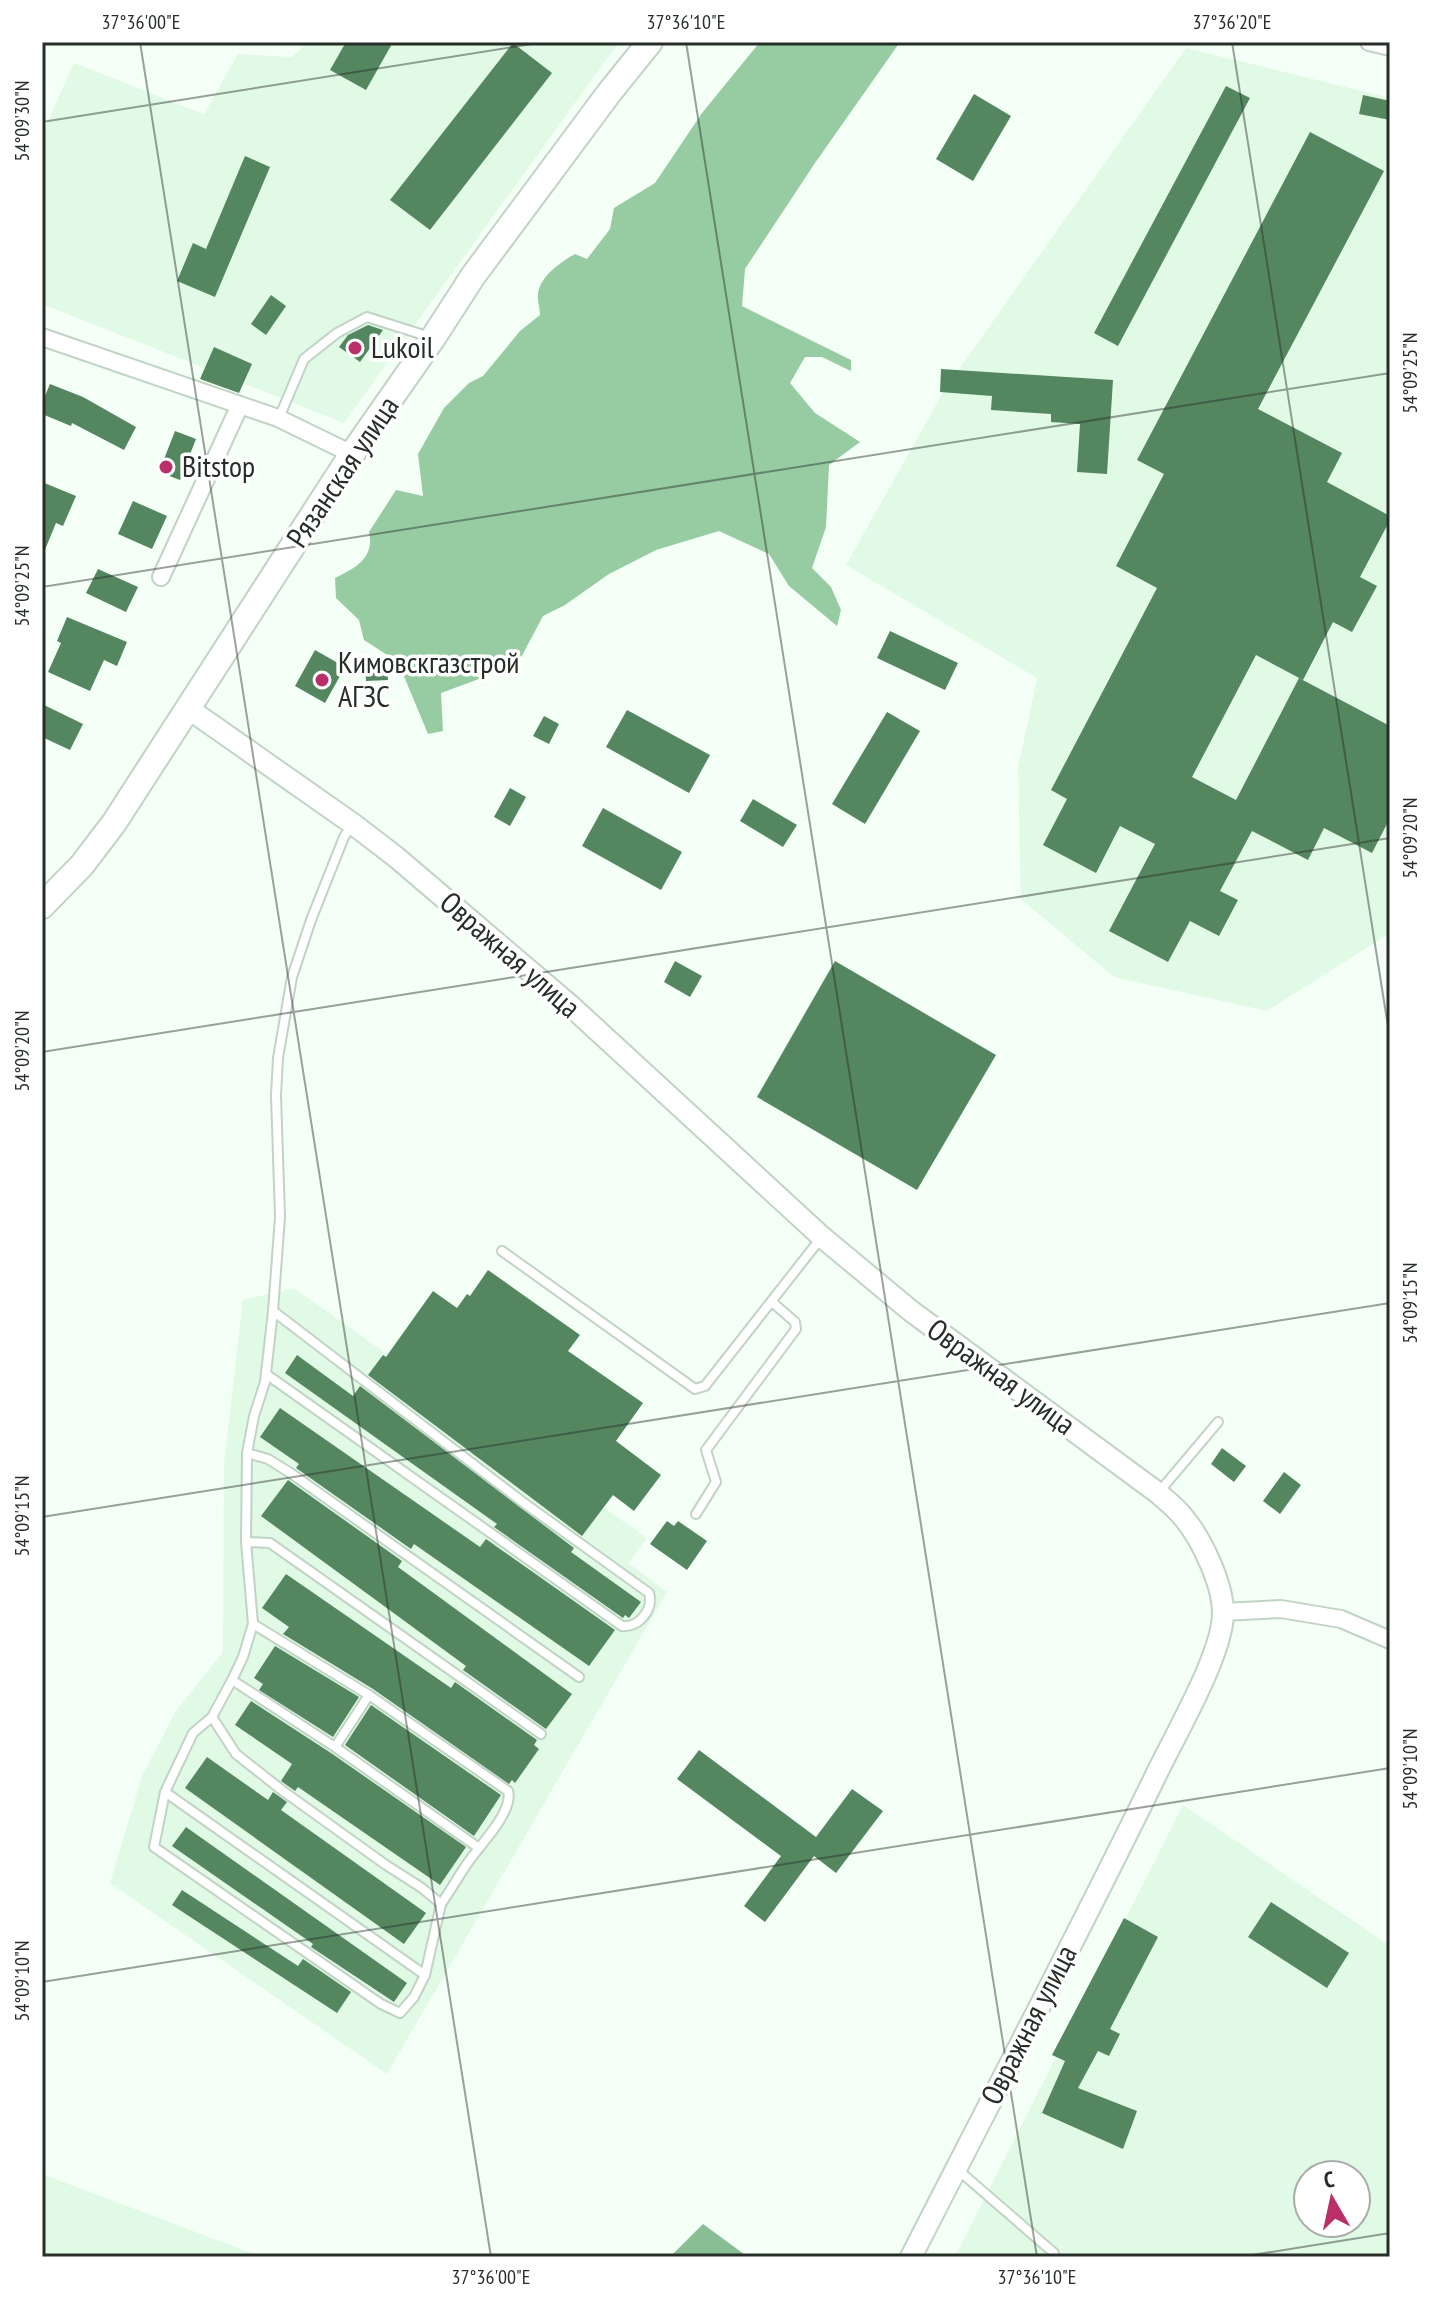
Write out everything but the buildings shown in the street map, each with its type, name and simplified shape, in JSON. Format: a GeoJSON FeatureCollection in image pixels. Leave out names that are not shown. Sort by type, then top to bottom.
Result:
{"type":"FeatureCollection","features":[{"type":"Feature","properties":{"kind":"main road","name":"Рязанская улица"},"geometry":{"type":"LineString","coordinates":[[42,906],[82,865],[114,823],[352,454],[473,276],[641,47]]}},
{"type":"Feature","properties":{"kind":"street"},"geometry":{"type":"LineString","coordinates":[[1369,42],[1390,47]]}},
{"type":"Feature","properties":{"kind":"street"},"geometry":{"type":"LineString","coordinates":[[42,337],[278,418],[352,454]]}},
{"type":"Feature","properties":{"kind":"street"},"geometry":{"type":"LineString","coordinates":[[161,577],[240,405]]}},
{"type":"Feature","properties":{"kind":"street","name":"Овражная улица"},"geometry":{"type":"LineString","coordinates":[[189,709],[396,857],[572,1007],[822,1237],[911,1311],[1158,1493],[1194,1531],[1214,1572],[1223,1612],[1216,1645],[1204,1677],[1131,1827],[911,2257]]}},
{"type":"Feature","properties":{"kind":"street"},"geometry":{"type":"LineString","coordinates":[[1223,1612],[1296,1611],[1341,1619],[1390,1640]]}},
{"type":"Feature","properties":{"kind":"lane"},"geometry":{"type":"LineString","coordinates":[[278,418],[304,359],[337,333],[367,317],[433,338]]}},
{"type":"Feature","properties":{"kind":"lane"},"geometry":{"type":"LineString","coordinates":[[253,1624],[369,1695],[508,1791],[510,1801],[441,1904],[425,1975],[414,1997],[400,2013],[381,2004],[154,1847],[165,1792],[193,1733],[212,1717],[232,1680],[253,1624],[246,1542],[247,1453],[266,1374],[273,1311],[280,1217],[276,1138],[278,1058],[292,977],[344,837],[353,824]]}},
{"type":"Feature","properties":{"kind":"lane"},"geometry":{"type":"LineString","coordinates":[[502,1251],[695,1389],[705,1386],[822,1237]]}},
{"type":"Feature","properties":{"kind":"lane"},"geometry":{"type":"LineString","coordinates":[[696,1514],[716,1482],[706,1450],[796,1329],[795,1322],[772,1302]]}},
{"type":"Feature","properties":{"kind":"lane"},"geometry":{"type":"LineString","coordinates":[[266,1374],[622,1626],[635,1624],[649,1608],[649,1593],[524,1503],[273,1311]]}},
{"type":"Feature","properties":{"kind":"lane"},"geometry":{"type":"LineString","coordinates":[[1158,1493],[1218,1422]]}},
{"type":"Feature","properties":{"kind":"lane"},"geometry":{"type":"LineString","coordinates":[[247,1453],[268,1459],[292,1474],[579,1677]]}},
{"type":"Feature","properties":{"kind":"lane"},"geometry":{"type":"LineString","coordinates":[[246,1542],[270,1543],[541,1734]]}},
{"type":"Feature","properties":{"kind":"lane"},"geometry":{"type":"LineString","coordinates":[[232,1680],[335,1747],[479,1848]]}},
{"type":"Feature","properties":{"kind":"lane"},"geometry":{"type":"LineString","coordinates":[[335,1747],[369,1695]]}},
{"type":"Feature","properties":{"kind":"lane"},"geometry":{"type":"LineString","coordinates":[[212,1717],[236,1754],[441,1904]]}},
{"type":"Feature","properties":{"kind":"lane"},"geometry":{"type":"LineString","coordinates":[[165,1792],[425,1975]]}},
{"type":"Feature","properties":{"kind":"lane"},"geometry":{"type":"LineString","coordinates":[[956,2168],[1054,2253]]}},
{"type":"Feature","properties":{"kind":"shaded area"},"geometry":{"type":"Polygon","coordinates":[[[308,42],[619,42],[344,423],[42,304],[42,134],[74,63],[204,114],[238,54],[292,57],[308,42]]]}},
{"type":"Feature","properties":{"kind":"shaded area"},"geometry":{"type":"Polygon","coordinates":[[[760,42],[900,42],[745,269],[742,306],[851,360],[851,371],[822,357],[805,357],[790,383],[815,413],[860,442],[829,465],[826,527],[812,568],[831,587],[841,610],[837,626],[789,586],[769,554],[719,531],[656,550],[609,574],[565,605],[543,616],[517,665],[441,693],[443,731],[428,734],[398,662],[364,640],[359,620],[336,598],[335,578],[362,561],[369,549],[369,532],[396,490],[423,496],[418,454],[444,408],[469,383],[483,376],[520,331],[540,315],[538,294],[543,281],[558,265],[575,254],[587,259],[610,229],[614,208],[655,183],[702,113],[760,42]]]}},
{"type":"Feature","properties":{"kind":"shaded area"},"geometry":{"type":"Polygon","coordinates":[[[1186,48],[1390,98],[1390,933],[1267,1011],[1114,977],[1021,899],[1018,769],[1037,678],[846,565],[945,389],[1186,48]]]}},
{"type":"Feature","properties":{"kind":"shaded area"},"geometry":{"type":"Polygon","coordinates":[[[294,1288],[647,1538],[628,1563],[667,1592],[387,2074],[110,1883],[142,1776],[176,1711],[223,1652],[224,1463],[243,1300],[294,1288]]]}},
{"type":"Feature","properties":{"kind":"shaded area"},"geometry":{"type":"Polygon","coordinates":[[[1183,1805],[1390,1946],[1390,2257],[955,2257],[1183,1805]]]}},
{"type":"Feature","properties":{"kind":"shaded area"},"geometry":{"type":"Polygon","coordinates":[[[42,2174],[262,2257],[42,2257],[42,2174]]]}},
{"type":"Feature","properties":{"kind":"shaded area"},"geometry":{"type":"Polygon","coordinates":[[[703,2224],[748,2257],[670,2257],[703,2224]]]}},
{"type":"Feature","properties":{"kind":"place","name":"Lukoil"},"geometry":{"type":"Point","coordinates":[355,348]}},
{"type":"Feature","properties":{"kind":"place","name":"Bitstop"},"geometry":{"type":"Point","coordinates":[166,467]}},
{"type":"Feature","properties":{"kind":"place","name":"Кимовскгазстрой АГЗС"},"geometry":{"type":"Point","coordinates":[322,680]}}]}
